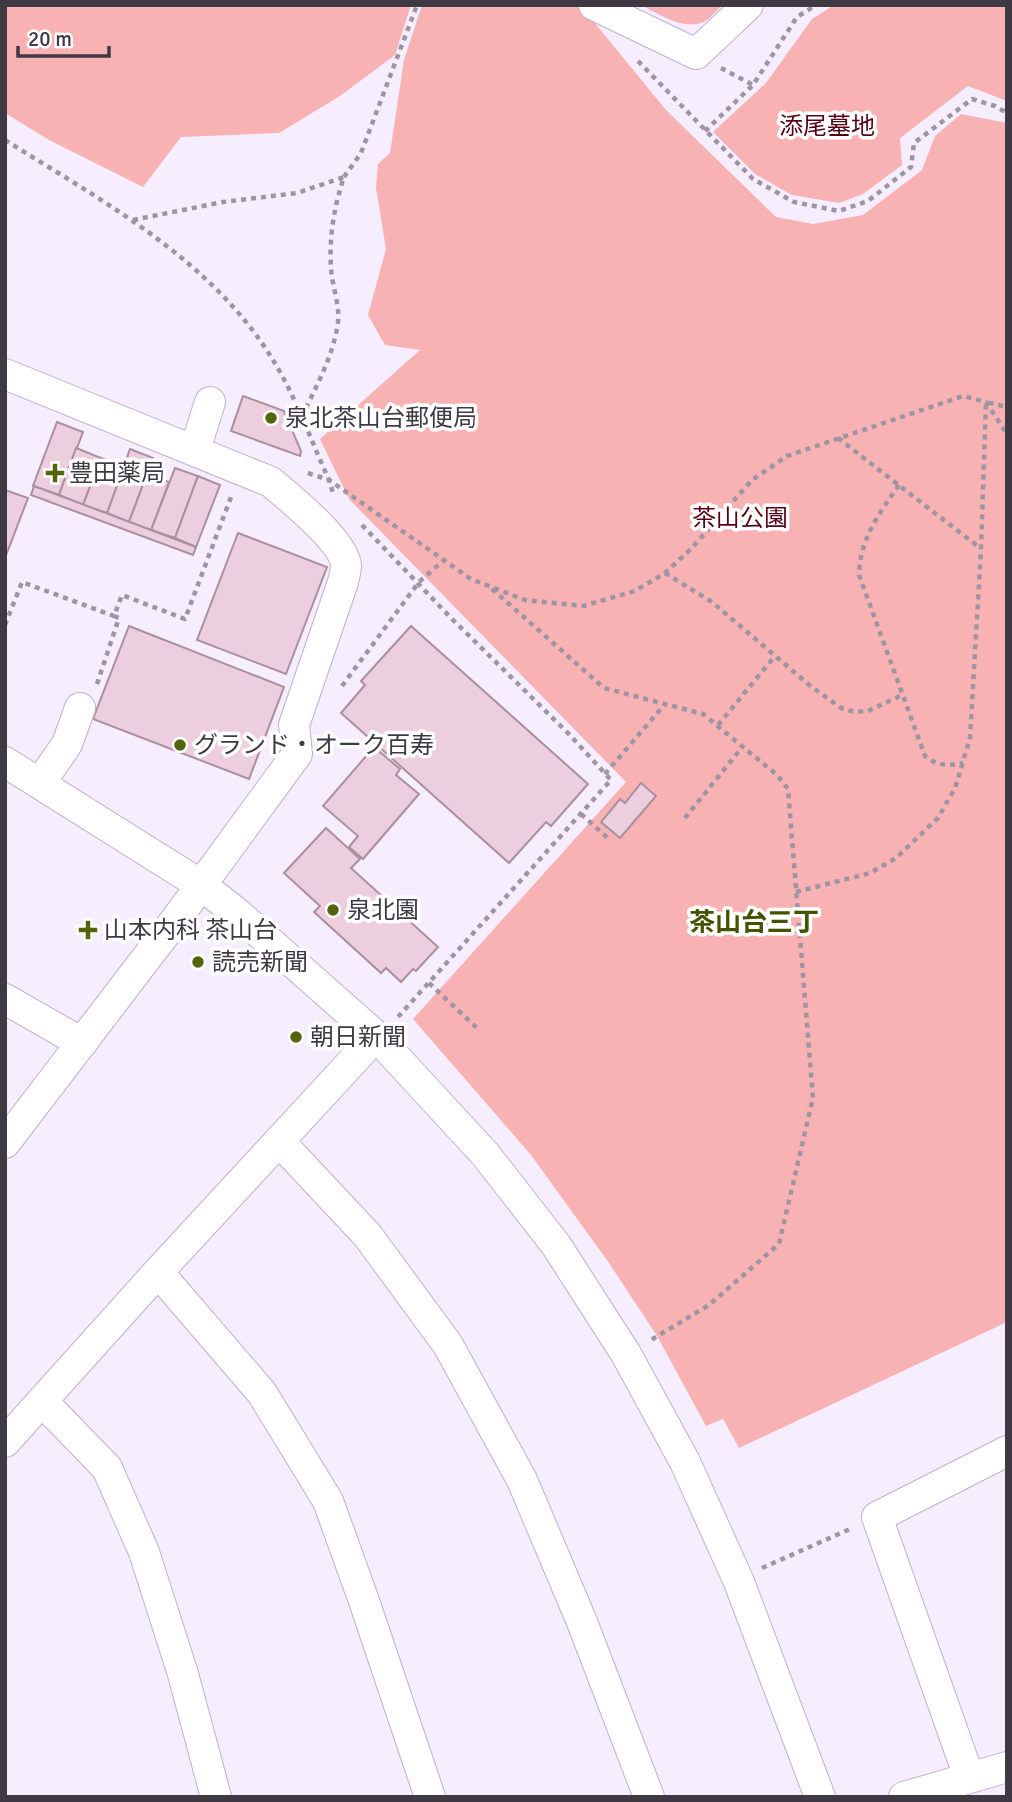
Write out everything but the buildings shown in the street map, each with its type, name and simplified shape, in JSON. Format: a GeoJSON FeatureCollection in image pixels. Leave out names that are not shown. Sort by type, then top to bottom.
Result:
{"type":"FeatureCollection","features":[{"type":"Feature","properties":{"kind":"street"},"geometry":{"type":"LineString","coordinates":[[594,5],[696,54],[748,5]]}},
{"type":"Feature","properties":{"kind":"street"},"geometry":{"type":"LineString","coordinates":[[5,374],[271,482],[306,512],[341,551],[346,566],[343,582],[294,725],[297,754],[5,1143]]}},
{"type":"Feature","properties":{"kind":"street"},"geometry":{"type":"LineString","coordinates":[[195,450],[210,402]]}},
{"type":"Feature","properties":{"kind":"street"},"geometry":{"type":"LineString","coordinates":[[40,783],[67,744],[88,700]]}},
{"type":"Feature","properties":{"kind":"street"},"geometry":{"type":"LineString","coordinates":[[5,762],[201,885],[387,1027],[556,1245],[626,1354],[685,1462],[739,1582],[820,1797]]}},
{"type":"Feature","properties":{"kind":"street"},"geometry":{"type":"LineString","coordinates":[[5,999],[82,1043]]}},
{"type":"Feature","properties":{"kind":"street"},"geometry":{"type":"LineString","coordinates":[[5,1442],[158,1272],[387,1027]]}},
{"type":"Feature","properties":{"kind":"street"},"geometry":{"type":"LineString","coordinates":[[279,1141],[368,1236],[448,1345],[522,1480],[582,1622],[649,1797]]}},
{"type":"Feature","properties":{"kind":"street"},"geometry":{"type":"LineString","coordinates":[[158,1272],[262,1393],[328,1501],[430,1797]]}},
{"type":"Feature","properties":{"kind":"street"},"geometry":{"type":"LineString","coordinates":[[42,1401],[107,1468],[144,1552],[183,1674],[216,1797]]}},
{"type":"Feature","properties":{"kind":"street"},"geometry":{"type":"LineString","coordinates":[[970,1777],[877,1517],[1007,1451]]}},
{"type":"Feature","properties":{"kind":"street"},"geometry":{"type":"LineString","coordinates":[[904,1797],[1007,1767]]}},
{"type":"Feature","properties":{"kind":"path"},"geometry":{"type":"LineString","coordinates":[[301,418],[323,375],[339,321],[331,268],[332,229],[338,193],[344,177],[361,153],[417,5]]}},
{"type":"Feature","properties":{"kind":"path"},"geometry":{"type":"LineString","coordinates":[[705,131],[752,85],[797,17],[816,5]]}},
{"type":"Feature","properties":{"kind":"path"},"geometry":{"type":"LineString","coordinates":[[634,57],[753,179],[794,202],[839,211],[868,201],[911,167],[914,143],[972,99],[1007,113]]}},
{"type":"Feature","properties":{"kind":"path"},"geometry":{"type":"LineString","coordinates":[[5,140],[132,220],[195,268],[243,317],[280,372],[329,480],[333,496],[342,505]]}},
{"type":"Feature","properties":{"kind":"path"},"geometry":{"type":"LineString","coordinates":[[132,220],[223,202],[297,193],[344,177]]}},
{"type":"Feature","properties":{"kind":"path"},"geometry":{"type":"LineString","coordinates":[[329,480],[471,579],[525,600],[583,606],[635,591],[665,573],[691,549],[752,480],[787,456],[963,396],[1007,407]]}},
{"type":"Feature","properties":{"kind":"path"},"geometry":{"type":"LineString","coordinates":[[986,402],[1007,434]]}},
{"type":"Feature","properties":{"kind":"path"},"geometry":{"type":"LineString","coordinates":[[796,892],[870,873],[896,858],[938,818],[955,788],[970,737],[986,402]]}},
{"type":"Feature","properties":{"kind":"path"},"geometry":{"type":"LineString","coordinates":[[837,438],[981,549]]}},
{"type":"Feature","properties":{"kind":"path"},"geometry":{"type":"LineString","coordinates":[[114,616],[122,595],[185,619],[241,470]]}},
{"type":"Feature","properties":{"kind":"path"},"geometry":{"type":"LineString","coordinates":[[899,485],[874,520],[866,537],[859,560],[859,575],[925,756],[935,764],[947,766],[964,762]]}},
{"type":"Feature","properties":{"kind":"path"},"geometry":{"type":"LineString","coordinates":[[362,524],[611,780],[387,1027]]}},
{"type":"Feature","properties":{"kind":"path"},"geometry":{"type":"LineString","coordinates":[[335,694],[419,582],[444,560]]}},
{"type":"Feature","properties":{"kind":"path"},"geometry":{"type":"LineString","coordinates":[[665,573],[712,602],[841,708],[855,712],[868,711],[902,695]]}},
{"type":"Feature","properties":{"kind":"path"},"geometry":{"type":"LineString","coordinates":[[5,625],[22,582],[119,618],[88,700]]}},
{"type":"Feature","properties":{"kind":"path"},"geometry":{"type":"LineString","coordinates":[[490,587],[604,688],[703,714],[778,775],[788,789],[813,1098],[779,1244],[709,1305],[626,1354]]}},
{"type":"Feature","properties":{"kind":"path"},"geometry":{"type":"LineString","coordinates":[[718,725],[775,656]]}},
{"type":"Feature","properties":{"kind":"path"},"geometry":{"type":"LineString","coordinates":[[605,774],[665,704]]}},
{"type":"Feature","properties":{"kind":"path"},"geometry":{"type":"LineString","coordinates":[[685,818],[743,746]]}},
{"type":"Feature","properties":{"kind":"path"},"geometry":{"type":"LineString","coordinates":[[581,814],[610,840]]}},
{"type":"Feature","properties":{"kind":"path"},"geometry":{"type":"LineString","coordinates":[[429,983],[477,1028]]}},
{"type":"Feature","properties":{"kind":"path"},"geometry":{"type":"LineString","coordinates":[[761,1569],[877,1517]]}},
{"type":"Feature","properties":{"kind":"green space"},"geometry":{"type":"Polygon","coordinates":[[[5,5],[411,5],[395,55],[340,96],[279,133],[181,137],[143,187],[49,140],[5,113],[5,5]]]}},
{"type":"Feature","properties":{"kind":"green space","name":"茶山公園"},"geometry":{"type":"Polygon","coordinates":[[[422,5],[580,5],[666,110],[776,217],[813,224],[863,215],[922,170],[935,136],[961,114],[1007,123],[1007,1322],[739,1448],[723,1419],[706,1426],[657,1336],[609,1263],[531,1155],[413,1019],[626,782],[349,499],[320,439],[420,350],[385,345],[368,315],[386,249],[376,188],[378,164],[390,153],[404,60],[422,5]]]}},
{"type":"Feature","properties":{"kind":"green space"},"geometry":{"type":"Polygon","coordinates":[[[641,5],[722,5],[705,21],[689,24],[672,20],[641,5]]]}},
{"type":"Feature","properties":{"kind":"green space","name":"添尾墓地"},"geometry":{"type":"Polygon","coordinates":[[[834,5],[1007,5],[1007,101],[968,86],[900,138],[902,165],[863,194],[839,203],[792,195],[755,174],[713,132],[766,83],[812,19],[834,5]]]}},
{"type":"Feature","properties":{"kind":"place","name":"泉北茶山台郵便局"},"geometry":{"type":"Point","coordinates":[271,418]}},
{"type":"Feature","properties":{"kind":"place","name":"豊田薬局"},"geometry":{"type":"Point","coordinates":[55,473]}},
{"type":"Feature","properties":{"kind":"place","name":"グランド・オーク百寿"},"geometry":{"type":"Point","coordinates":[180,745]}},
{"type":"Feature","properties":{"kind":"place","name":"泉北園"},"geometry":{"type":"Point","coordinates":[333,910]}},
{"type":"Feature","properties":{"kind":"place","name":"山本内科 茶山台"},"geometry":{"type":"Point","coordinates":[88,930]}},
{"type":"Feature","properties":{"kind":"place","name":"読売新聞"},"geometry":{"type":"Point","coordinates":[198,962]}},
{"type":"Feature","properties":{"kind":"place","name":"朝日新聞"},"geometry":{"type":"Point","coordinates":[296,1037]}},
{"type":"Feature","properties":{"kind":"district","name":"茶山台三丁"},"geometry":{"type":"Point","coordinates":[754,922]}}]}
